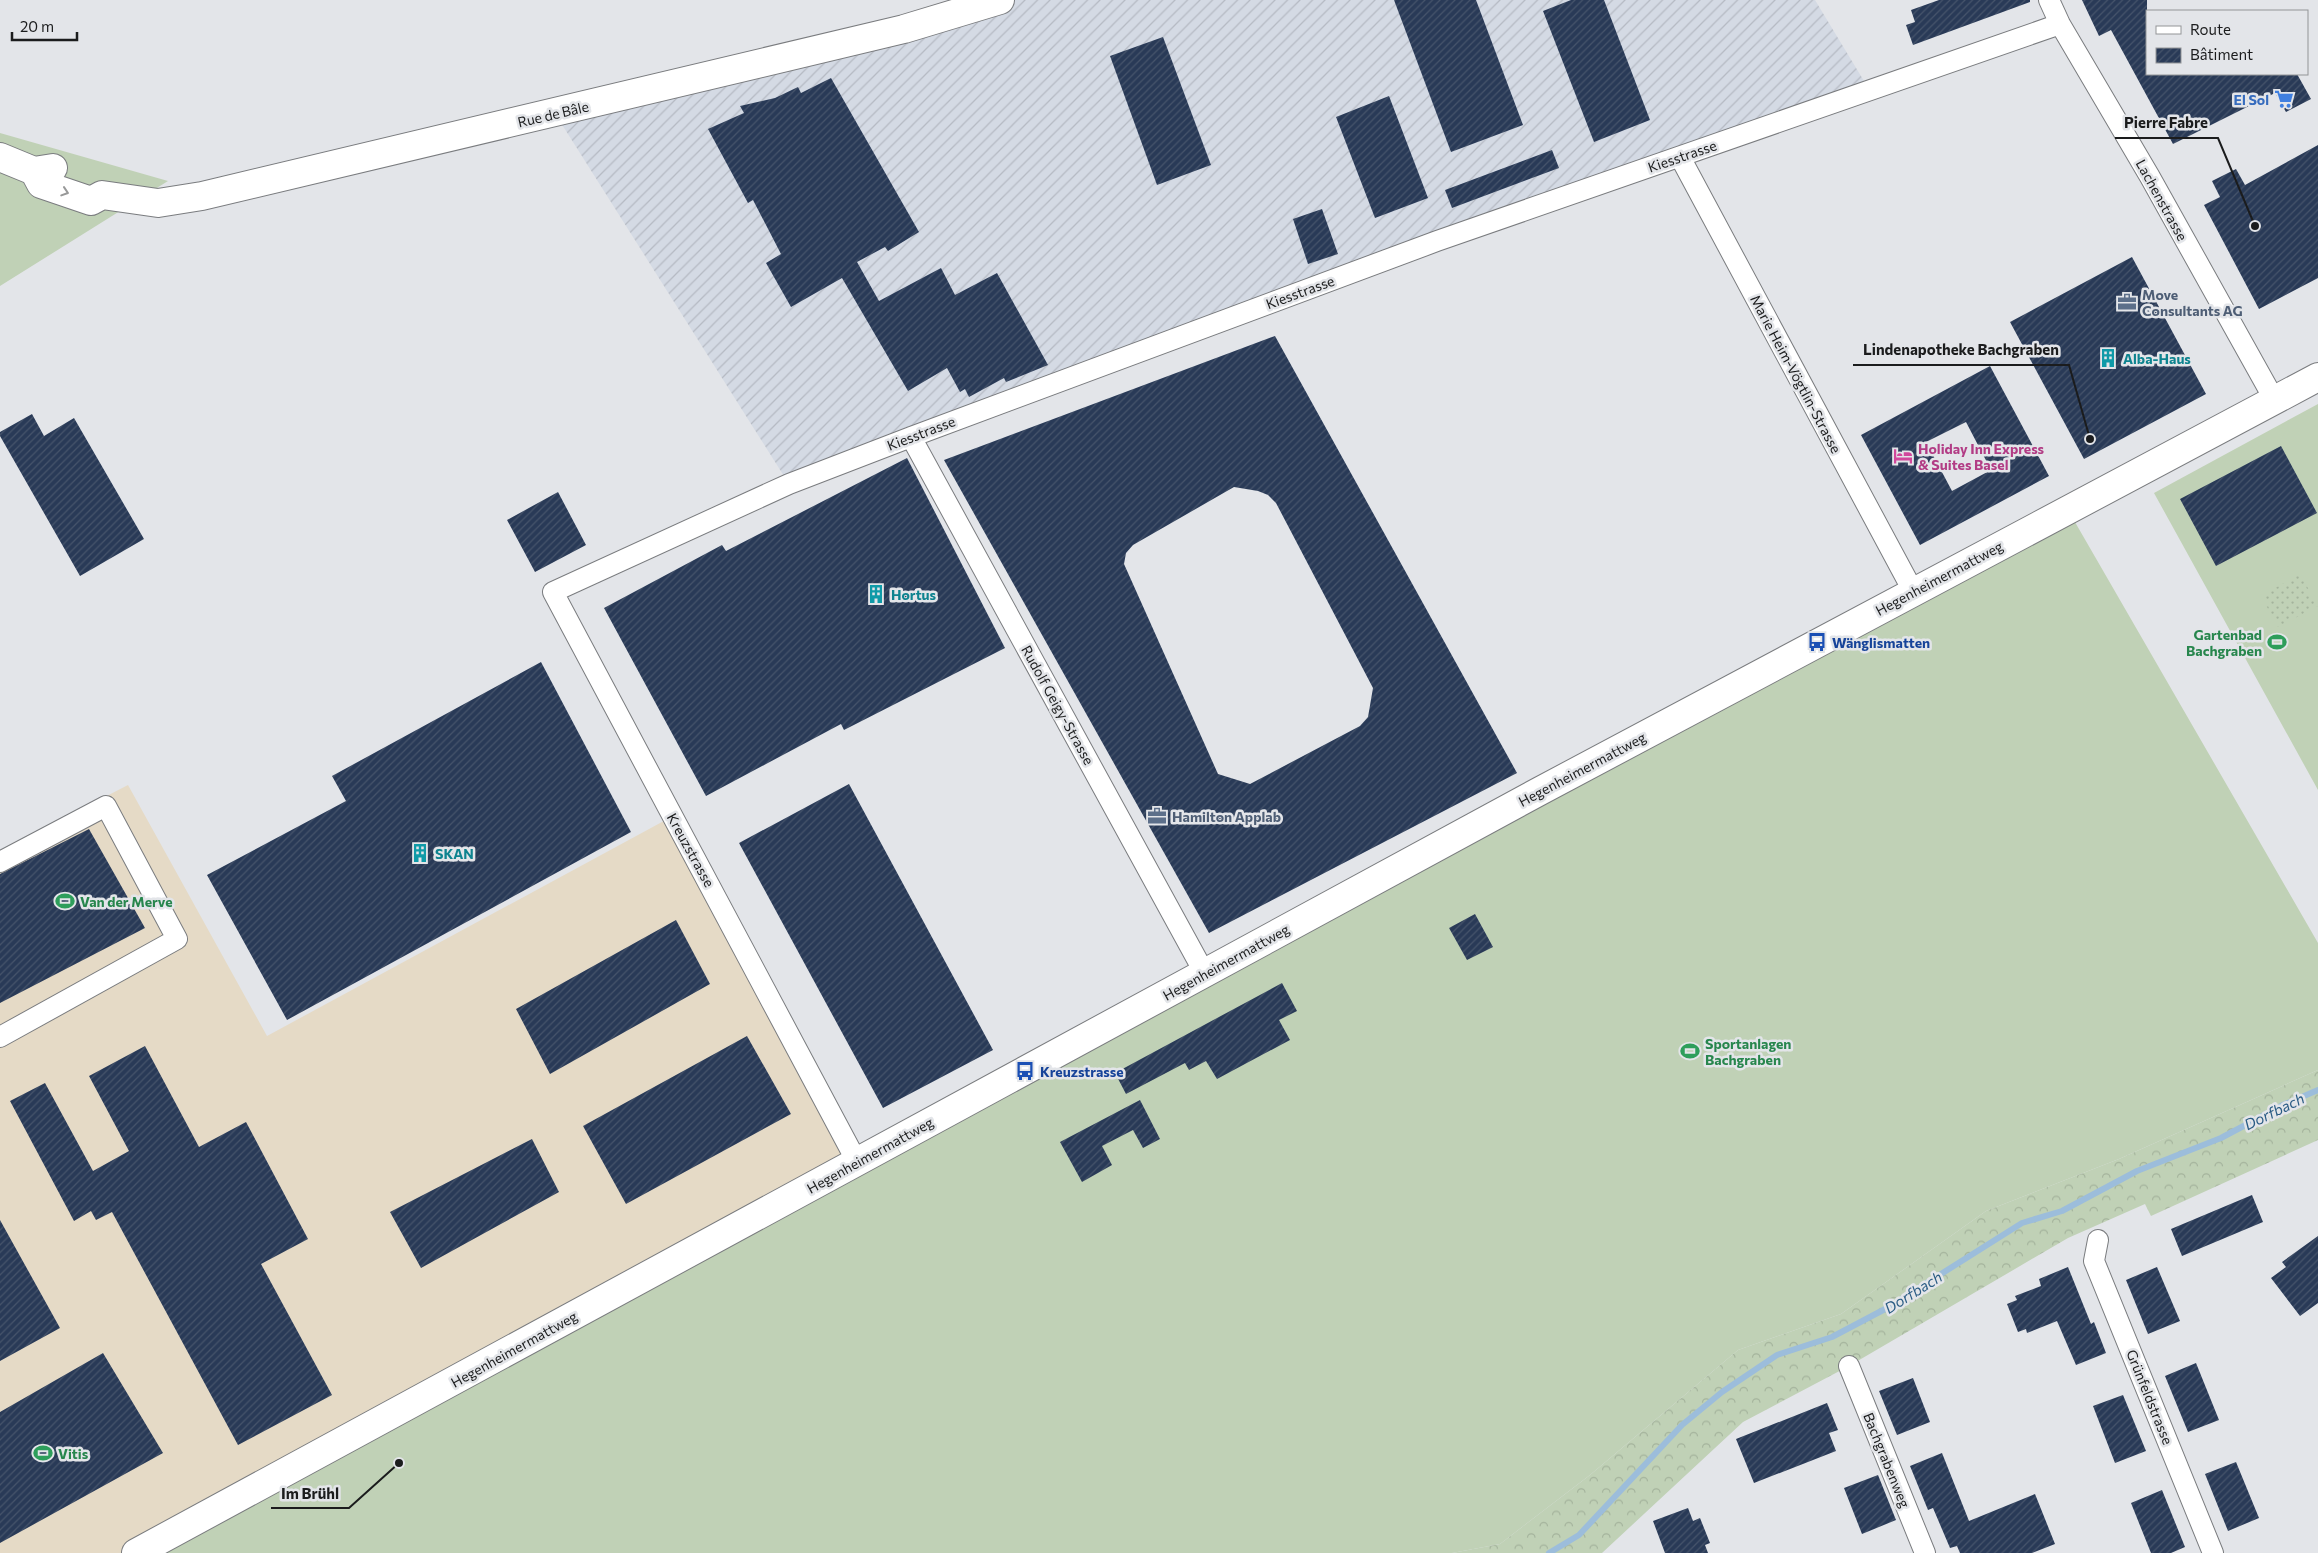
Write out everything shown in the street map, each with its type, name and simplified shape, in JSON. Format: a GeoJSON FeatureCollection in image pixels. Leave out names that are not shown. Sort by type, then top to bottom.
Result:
{"type":"FeatureCollection","features":[{"type":"Feature","properties":{"kind":"street","name":"Rue de Bâle"},"geometry":{"type":"LineString","coordinates":[[0,158],[34,171],[41,184],[91,201],[102,195],[158,203],[202,196],[904,29],[1000,0]]}},
{"type":"Feature","properties":{"kind":"street","name":"Lachenstrasse"},"geometry":{"type":"LineString","coordinates":[[2049,0],[2060,24],[2150,177],[2275,401]]}},
{"type":"Feature","properties":{"kind":"street","name":"Kiesstrasse"},"geometry":{"type":"LineString","coordinates":[[553,592],[789,484],[911,437],[1437,241],[2060,24]]}},
{"type":"Feature","properties":{"kind":"street","name":"Marie Heim-Vögtlin-Strasse"},"geometry":{"type":"LineString","coordinates":[[1680,157],[1913,592]]}},
{"type":"Feature","properties":{"kind":"street","name":"Hegenheimermattweg"},"geometry":{"type":"LineString","coordinates":[[136,1553],[1913,592],[2318,377]]}},
{"type":"Feature","properties":{"kind":"street","name":"Rudolf Geigy-Strasse"},"geometry":{"type":"LineString","coordinates":[[911,437],[1205,974]]}},
{"type":"Feature","properties":{"kind":"street","name":"Kreuzstrasse"},"geometry":{"type":"LineString","coordinates":[[553,592],[857,1162]]}},
{"type":"Feature","properties":{"kind":"street"},"geometry":{"type":"LineString","coordinates":[[0,862],[106,806],[177,939],[0,1036]]}},
{"type":"Feature","properties":{"kind":"street","name":"Grünfeldstrasse"},"geometry":{"type":"LineString","coordinates":[[2098,1240],[2094,1261],[2213,1553]]}},
{"type":"Feature","properties":{"kind":"street","name":"Bachgrabenweg"},"geometry":{"type":"LineString","coordinates":[[1849,1366],[1925,1553]]}},
{"type":"Feature","properties":{"kind":"shaded area"},"geometry":{"type":"Polygon","coordinates":[[[957,0],[1815,0],[1870,91],[789,484],[561,123],[957,0]]]}},
{"type":"Feature","properties":{"kind":"shaded area"},"geometry":{"type":"Polygon","coordinates":[[[128,785],[267,1036],[673,816],[857,1162],[136,1553],[0,1553],[0,851],[128,785]]]}},
{"type":"Feature","properties":{"kind":"green space"},"geometry":{"type":"Polygon","coordinates":[[[0,133],[168,181],[0,286],[0,133]]]}},
{"type":"Feature","properties":{"kind":"green space","name":"Gartenbad Bachgraben"},"geometry":{"type":"Polygon","coordinates":[[[2318,404],[2318,790],[2154,493],[2318,404]]]}},
{"type":"Feature","properties":{"kind":"green space","name":"Sportanlagen Bachgraben"},"geometry":{"type":"Polygon","coordinates":[[[2068,510],[2318,943],[2318,1070],[2119,1159],[1986,1211],[1841,1314],[1738,1350],[1590,1475],[1500,1544],[1452,1553],[136,1553],[2068,510]]]}},
{"type":"Feature","properties":{"kind":"green space"},"geometry":{"type":"Polygon","coordinates":[[[2300,574],[2318,606],[2278,627],[2261,596],[2300,574]]]}},
{"type":"Feature","properties":{"kind":"green space"},"geometry":{"type":"Polygon","coordinates":[[[2318,1070],[2318,1140],[2151,1216],[2145,1204],[2068,1238],[1849,1366],[1743,1422],[1602,1553],[1452,1553],[1500,1544],[1590,1475],[1738,1350],[1841,1314],[1986,1211],[2119,1159],[2318,1070]]]}},
{"type":"Feature","properties":{"kind":"building"},"geometry":{"type":"Polygon","coordinates":[[[1394,0],[1476,0],[1523,125],[1451,152],[1394,0]]]}},
{"type":"Feature","properties":{"kind":"building"},"geometry":{"type":"Polygon","coordinates":[[[1571,0],[1604,0],[1650,120],[1594,142],[1543,11],[1571,0]]]}},
{"type":"Feature","properties":{"kind":"building"},"geometry":{"type":"Polygon","coordinates":[[[1939,0],[2030,0],[2030,2],[1913,45],[1906,25],[1915,22],[1911,10],[1939,0]]]}},
{"type":"Feature","properties":{"kind":"building"},"geometry":{"type":"Polygon","coordinates":[[[2082,0],[2147,0],[2146,75],[2298,75],[2311,99],[2286,112],[2275,93],[2173,144],[2111,30],[2099,36],[2082,0]]]}},
{"type":"Feature","properties":{"kind":"building"},"geometry":{"type":"Polygon","coordinates":[[[1163,37],[1211,165],[1157,185],[1110,56],[1163,37]]]}},
{"type":"Feature","properties":{"kind":"building"},"geometry":{"type":"Polygon","coordinates":[[[831,78],[919,232],[888,251],[885,247],[857,262],[879,301],[941,268],[955,295],[997,273],[1048,365],[1006,382],[1004,378],[969,397],[965,389],[960,392],[947,368],[908,391],[842,278],[791,307],[766,263],[781,254],[753,200],[748,203],[708,129],[744,113],[740,106],[775,98],[798,87],[801,93],[831,78]]]}},
{"type":"Feature","properties":{"kind":"building"},"geometry":{"type":"Polygon","coordinates":[[[1389,96],[1428,198],[1375,218],[1336,117],[1389,96]]]}},
{"type":"Feature","properties":{"kind":"building"},"geometry":{"type":"Polygon","coordinates":[[[2318,145],[2318,278],[2259,309],[2204,205],[2220,197],[2212,181],[2236,169],[2245,185],[2318,145]]]}},
{"type":"Feature","properties":{"kind":"building"},"geometry":{"type":"Polygon","coordinates":[[[1552,150],[1559,168],[1452,208],[1445,190],[1552,150]]]}},
{"type":"Feature","properties":{"kind":"building"},"geometry":{"type":"Polygon","coordinates":[[[1322,209],[1338,254],[1308,264],[1293,219],[1322,209]]]}},
{"type":"Feature","properties":{"kind":"building","name":"Alba-Haus"},"geometry":{"type":"Polygon","coordinates":[[[2132,257],[2206,394],[2084,459],[2010,322],[2132,257]]]}},
{"type":"Feature","properties":{"kind":"building"},"geometry":{"type":"Polygon","coordinates":[[[1275,336],[1517,773],[1209,933],[944,460],[1275,336]],[[1234,487],[1133,545],[1126,553],[1124,564],[1218,774],[1250,784],[1360,726],[1368,717],[1373,688],[1276,503],[1268,495],[1258,491],[1234,487]]]}},
{"type":"Feature","properties":{"kind":"building","name":"Holiday Inn Express & Suites Basel"},"geometry":{"type":"Polygon","coordinates":[[[1990,366],[2049,476],[1920,545],[1861,435],[1990,366]],[[1966,422],[1926,442],[1952,491],[1991,470],[1966,422]]]}},
{"type":"Feature","properties":{"kind":"building"},"geometry":{"type":"Polygon","coordinates":[[[32,414],[44,436],[74,418],[144,539],[80,576],[0,436],[0,432],[32,414]]]}},
{"type":"Feature","properties":{"kind":"building"},"geometry":{"type":"Polygon","coordinates":[[[2281,446],[2317,513],[2216,566],[2180,499],[2281,446]]]}},
{"type":"Feature","properties":{"kind":"building"},"geometry":{"type":"Polygon","coordinates":[[[907,458],[1005,648],[844,730],[841,724],[706,796],[604,608],[722,545],[726,551],[907,458]]]}},
{"type":"Feature","properties":{"kind":"building"},"geometry":{"type":"Polygon","coordinates":[[[558,492],[586,545],[535,572],[507,520],[558,492]]]}},
{"type":"Feature","properties":{"kind":"building","name":"SKAN"},"geometry":{"type":"Polygon","coordinates":[[[541,662],[631,832],[287,1020],[207,875],[346,801],[332,776],[541,662]]]}},
{"type":"Feature","properties":{"kind":"building"},"geometry":{"type":"Polygon","coordinates":[[[849,784],[993,1050],[883,1108],[739,843],[849,784]]]}},
{"type":"Feature","properties":{"kind":"building","name":"Van der Merve"},"geometry":{"type":"Polygon","coordinates":[[[89,829],[145,928],[0,1003],[0,874],[89,829]]]}},
{"type":"Feature","properties":{"kind":"building"},"geometry":{"type":"Polygon","coordinates":[[[1475,914],[1493,947],[1467,960],[1449,928],[1475,914]]]}},
{"type":"Feature","properties":{"kind":"building"},"geometry":{"type":"Polygon","coordinates":[[[676,920],[710,984],[550,1074],[516,1009],[676,920]]]}},
{"type":"Feature","properties":{"kind":"building"},"geometry":{"type":"Polygon","coordinates":[[[1282,983],[1297,1011],[1279,1020],[1290,1040],[1217,1079],[1206,1061],[1189,1070],[1185,1063],[1126,1094],[1115,1073],[1282,983]]]}},
{"type":"Feature","properties":{"kind":"building"},"geometry":{"type":"Polygon","coordinates":[[[747,1036],[791,1114],[626,1204],[583,1126],[747,1036]]]}},
{"type":"Feature","properties":{"kind":"building"},"geometry":{"type":"Polygon","coordinates":[[[145,1046],[199,1147],[246,1122],[308,1239],[261,1264],[332,1395],[238,1445],[112,1212],[96,1220],[91,1211],[74,1221],[10,1101],[45,1083],[93,1171],[129,1151],[89,1076],[145,1046]]]}},
{"type":"Feature","properties":{"kind":"building"},"geometry":{"type":"Polygon","coordinates":[[[1140,1100],[1160,1139],[1143,1148],[1133,1130],[1102,1146],[1112,1165],[1082,1182],[1060,1142],[1140,1100]]]}},
{"type":"Feature","properties":{"kind":"building"},"geometry":{"type":"Polygon","coordinates":[[[532,1139],[559,1192],[421,1268],[390,1212],[532,1139]]]}},
{"type":"Feature","properties":{"kind":"building"},"geometry":{"type":"Polygon","coordinates":[[[2252,1195],[2263,1222],[2182,1256],[2171,1229],[2252,1195]]]}},
{"type":"Feature","properties":{"kind":"building"},"geometry":{"type":"Polygon","coordinates":[[[0,1220],[60,1328],[0,1361],[0,1220]]]}},
{"type":"Feature","properties":{"kind":"building"},"geometry":{"type":"Polygon","coordinates":[[[2318,1236],[2318,1303],[2300,1316],[2271,1278],[2286,1267],[2282,1262],[2318,1236]]]}},
{"type":"Feature","properties":{"kind":"building"},"geometry":{"type":"Polygon","coordinates":[[[2068,1267],[2091,1324],[2094,1322],[2106,1353],[2076,1365],[2057,1321],[2027,1333],[2026,1329],[2018,1332],[2007,1304],[2017,1300],[2015,1296],[2041,1286],[2039,1279],[2068,1267]]]}},
{"type":"Feature","properties":{"kind":"building"},"geometry":{"type":"Polygon","coordinates":[[[2157,1267],[2180,1321],[2148,1334],[2126,1280],[2157,1267]]]}},
{"type":"Feature","properties":{"kind":"building"},"geometry":{"type":"Polygon","coordinates":[[[103,1353],[163,1453],[0,1543],[0,1412],[103,1353]]]}},
{"type":"Feature","properties":{"kind":"building"},"geometry":{"type":"Polygon","coordinates":[[[2196,1363],[2219,1420],[2188,1432],[2165,1376],[2196,1363]]]}},
{"type":"Feature","properties":{"kind":"building"},"geometry":{"type":"Polygon","coordinates":[[[1913,1378],[1930,1422],[1897,1435],[1879,1391],[1913,1378]]]}},
{"type":"Feature","properties":{"kind":"building"},"geometry":{"type":"Polygon","coordinates":[[[2123,1395],[2146,1451],[2115,1463],[2093,1406],[2123,1395]]]}},
{"type":"Feature","properties":{"kind":"building"},"geometry":{"type":"Polygon","coordinates":[[[1827,1403],[1838,1430],[1829,1433],[1836,1451],[1754,1483],[1736,1439],[1827,1403]]]}},
{"type":"Feature","properties":{"kind":"building"},"geometry":{"type":"Polygon","coordinates":[[[1942,1453],[1969,1521],[2035,1494],[2055,1544],[2032,1553],[1960,1553],[1957,1546],[1950,1548],[1933,1508],[1928,1510],[1910,1466],[1942,1453]]]}},
{"type":"Feature","properties":{"kind":"building"},"geometry":{"type":"Polygon","coordinates":[[[2236,1462],[2259,1518],[2228,1531],[2205,1474],[2236,1462]]]}},
{"type":"Feature","properties":{"kind":"building"},"geometry":{"type":"Polygon","coordinates":[[[1878,1475],[1896,1520],[1862,1534],[1844,1488],[1878,1475]]]}},
{"type":"Feature","properties":{"kind":"building"},"geometry":{"type":"Polygon","coordinates":[[[2162,1490],[2185,1547],[2171,1553],[2151,1553],[2131,1503],[2162,1490]]]}},
{"type":"Feature","properties":{"kind":"building"},"geometry":{"type":"Polygon","coordinates":[[[1688,1508],[1693,1521],[1700,1518],[1710,1543],[1705,1545],[1708,1553],[1665,1553],[1653,1521],[1688,1508]]]}},
{"type":"Feature","properties":{"kind":"waterway","name":"Dorfbach"},"geometry":{"type":"LineString","coordinates":[[1549,1553],[1579,1535],[1682,1425],[1722,1392],[1777,1355],[1832,1337],[1887,1308],[2022,1223],[2062,1211],[2137,1171],[2221,1138],[2283,1105],[2318,1090]]}},
{"type":"Feature","properties":{"kind":"place","name":"El Sol"},"geometry":{"type":"Point","coordinates":[2284,99]}},
{"type":"Feature","properties":{"kind":"place","name":"Pierre Fabre"},"geometry":{"type":"Point","coordinates":[2255,226]}},
{"type":"Feature","properties":{"kind":"place","name":"Move Consultants AG"},"geometry":{"type":"Point","coordinates":[2127,302]}},
{"type":"Feature","properties":{"kind":"place","name":"Alba-Haus"},"geometry":{"type":"Point","coordinates":[2108,358]}},
{"type":"Feature","properties":{"kind":"place","name":"Lindenapotheke Bachgraben"},"geometry":{"type":"Point","coordinates":[2090,439]}},
{"type":"Feature","properties":{"kind":"place","name":"Holiday Inn Express & Suites Basel"},"geometry":{"type":"Point","coordinates":[1903,456]}},
{"type":"Feature","properties":{"kind":"place","name":"Hortus"},"geometry":{"type":"Point","coordinates":[876,594]}},
{"type":"Feature","properties":{"kind":"place","name":"Wänglismatten"},"geometry":{"type":"Point","coordinates":[1817,642]}},
{"type":"Feature","properties":{"kind":"place","name":"Gartenbad Bachgraben"},"geometry":{"type":"Point","coordinates":[2277,642]}},
{"type":"Feature","properties":{"kind":"place","name":"Hamilton Applab"},"geometry":{"type":"Point","coordinates":[1157,816]}},
{"type":"Feature","properties":{"kind":"place","name":"SKAN"},"geometry":{"type":"Point","coordinates":[420,853]}},
{"type":"Feature","properties":{"kind":"place","name":"Van der Merve"},"geometry":{"type":"Point","coordinates":[65,901]}},
{"type":"Feature","properties":{"kind":"place","name":"Sportanlagen Bachgraben"},"geometry":{"type":"Point","coordinates":[1690,1051]}},
{"type":"Feature","properties":{"kind":"place","name":"Kreuzstrasse"},"geometry":{"type":"Point","coordinates":[1025,1071]}},
{"type":"Feature","properties":{"kind":"place","name":"Vitis"},"geometry":{"type":"Point","coordinates":[43,1453]}},
{"type":"Feature","properties":{"kind":"place","name":"Im Brühl"},"geometry":{"type":"Point","coordinates":[399,1463]}}]}
